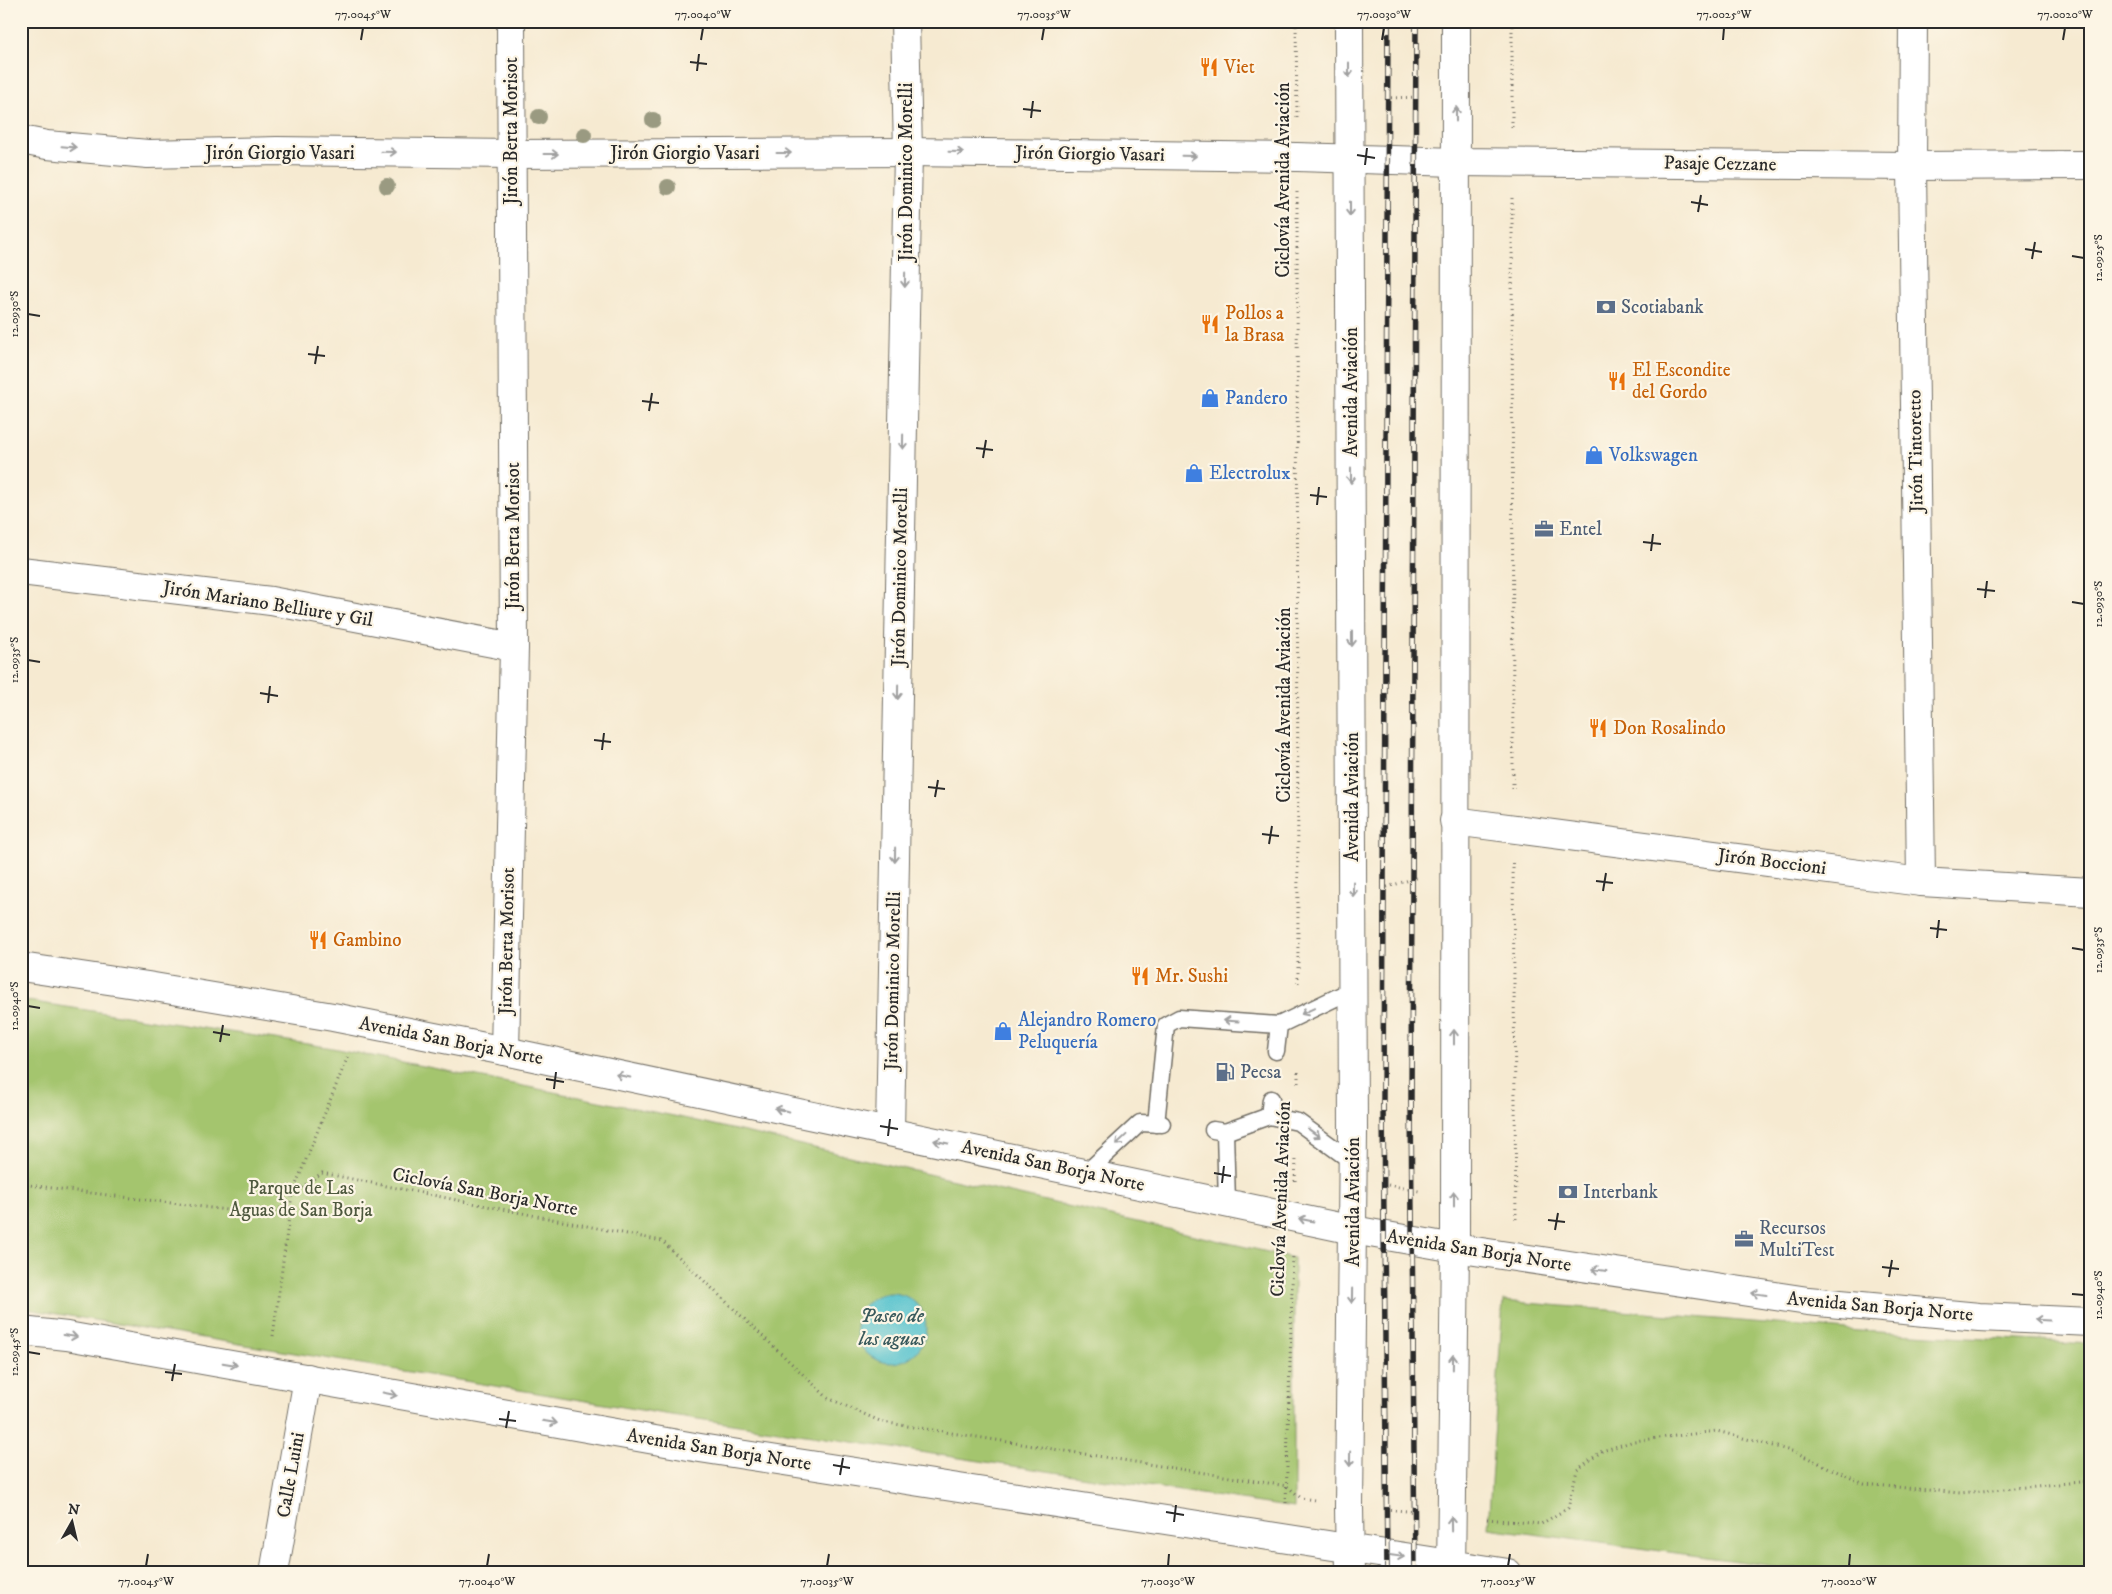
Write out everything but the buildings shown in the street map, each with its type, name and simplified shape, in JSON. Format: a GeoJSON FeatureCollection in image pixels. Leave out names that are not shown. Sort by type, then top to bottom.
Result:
{"type":"FeatureCollection","features":[{"type":"Feature","properties":{"kind":"main road","name":"Jirón Berta Morisot"},"geometry":{"type":"LineString","coordinates":[[505,1051],[514,647],[511,21]]}},
{"type":"Feature","properties":{"kind":"main road","name":"Jirón Dominico Morelli"},"geometry":{"type":"LineString","coordinates":[[890,1132],[908,152],[905,21]]}},
{"type":"Feature","properties":{"kind":"main road","name":"Avenida Aviación"},"geometry":{"type":"LineString","coordinates":[[1349,21],[1353,1162],[1350,1561]]}},
{"type":"Feature","properties":{"kind":"main road"},"geometry":{"type":"LineString","coordinates":[[1451,1568],[1455,1248],[1456,21]]}},
{"type":"Feature","properties":{"kind":"main road","name":"Jirón Tintoretto"},"geometry":{"type":"LineString","coordinates":[[1913,21],[1912,166],[1921,882]]}},
{"type":"Feature","properties":{"kind":"main road","name":"Jirón Giorgio Vasari"},"geometry":{"type":"LineString","coordinates":[[21,140],[47,145],[148,154],[277,151],[511,154],[908,152],[1297,157],[1349,160]]}},
{"type":"Feature","properties":{"kind":"main road","name":"Pasaje Cezzane"},"geometry":{"type":"LineString","coordinates":[[1349,160],[1912,166],[2091,165]]}},
{"type":"Feature","properties":{"kind":"main road","name":"Jirón Mariano Belliure y Gil"},"geometry":{"type":"LineString","coordinates":[[21,571],[271,601],[514,647]]}},
{"type":"Feature","properties":{"kind":"main road","name":"Jirón Boccioni"},"geometry":{"type":"LineString","coordinates":[[1454,822],[1921,882],[2091,892]]}},
{"type":"Feature","properties":{"kind":"main road","name":"Avenida San Borja Norte"},"geometry":{"type":"LineString","coordinates":[[21,967],[148,986],[361,1023],[505,1051],[1294,1218],[1455,1248],[1808,1302],[1979,1317],[2091,1322]]}},
{"type":"Feature","properties":{"kind":"main road","name":"Avenida San Borja Norte"},"geometry":{"type":"LineString","coordinates":[[21,1331],[67,1336],[700,1448],[1285,1538],[1350,1561],[1508,1573]]}},
{"type":"Feature","properties":{"kind":"main road","name":"Calle Luini"},"geometry":{"type":"LineString","coordinates":[[274,1573],[308,1378]]}},
{"type":"Feature","properties":{"kind":"lane"},"geometry":{"type":"LineString","coordinates":[[1086,1173],[1140,1122],[1159,1124],[1166,1025],[1179,1018],[1279,1024],[1352,990]]}},
{"type":"Feature","properties":{"kind":"lane"},"geometry":{"type":"LineString","coordinates":[[1276,1051],[1279,1024]]}},
{"type":"Feature","properties":{"kind":"lane"},"geometry":{"type":"LineString","coordinates":[[1227,1203],[1219,1131],[1270,1108],[1298,1122],[1353,1162]]}},
{"type":"Feature","properties":{"kind":"path","name":"Ciclovía Avenida Aviación"},"geometry":{"type":"LineString","coordinates":[[1285,1538],[1298,1122],[1296,21]]}},
{"type":"Feature","properties":{"kind":"path"},"geometry":{"type":"LineString","coordinates":[[1512,21],[1513,829],[1516,1258]]}},
{"type":"Feature","properties":{"kind":"path"},"geometry":{"type":"LineString","coordinates":[[1380,98],[1423,97]]}},
{"type":"Feature","properties":{"kind":"path"},"geometry":{"type":"LineString","coordinates":[[1381,889],[1421,876]]}},
{"type":"Feature","properties":{"kind":"path"},"geometry":{"type":"LineString","coordinates":[[268,1371],[292,1194],[361,1023]]}},
{"type":"Feature","properties":{"kind":"path","name":"Ciclovía San Borja Norte"},"geometry":{"type":"LineString","coordinates":[[21,1184],[274,1216],[292,1194],[322,1173],[662,1241]]}},
{"type":"Feature","properties":{"kind":"path"},"geometry":{"type":"LineString","coordinates":[[1381,1184],[1423,1192]]}},
{"type":"Feature","properties":{"kind":"green space","name":"Parque de Las Aguas de San Borja"},"geometry":{"type":"Polygon","coordinates":[[[21,1000],[327,1047],[679,1117],[1294,1258],[1294,1508],[665,1414],[21,1308],[21,1000]]]}},
{"type":"Feature","properties":{"kind":"green space"},"geometry":{"type":"Polygon","coordinates":[[[1503,1301],[1860,1331],[2091,1344],[2091,1573],[1926,1573],[1789,1568],[1488,1528],[1503,1301]]]}},
{"type":"Feature","properties":{"kind":"water","name":"Paseo de las aguas"},"geometry":{"type":"Polygon","coordinates":[[[884,1293],[898,1293],[911,1299],[920,1308],[926,1321],[924,1341],[916,1353],[898,1363],[884,1363],[871,1357],[862,1348],[856,1335],[856,1321],[862,1308],[871,1299],[884,1293]]]}},
{"type":"Feature","properties":{"kind":"railway"},"geometry":{"type":"LineString","coordinates":[[1387,1573],[1383,1103],[1388,21]]}},
{"type":"Feature","properties":{"kind":"railway"},"geometry":{"type":"LineString","coordinates":[[1415,1573],[1411,1098],[1416,21]]}},
{"type":"Feature","properties":{"kind":"place","name":"Viet"},"geometry":{"type":"Point","coordinates":[1209,67]}},
{"type":"Feature","properties":{"kind":"place","name":"Scotiabank"},"geometry":{"type":"Point","coordinates":[1606,307]}},
{"type":"Feature","properties":{"kind":"place","name":"Pollos a la Brasa"},"geometry":{"type":"Point","coordinates":[1210,324]}},
{"type":"Feature","properties":{"kind":"place","name":"El Escondite del Gordo"},"geometry":{"type":"Point","coordinates":[1617,381]}},
{"type":"Feature","properties":{"kind":"place","name":"Pandero"},"geometry":{"type":"Point","coordinates":[1210,398]}},
{"type":"Feature","properties":{"kind":"place","name":"Volkswagen"},"geometry":{"type":"Point","coordinates":[1594,455]}},
{"type":"Feature","properties":{"kind":"place","name":"Electrolux"},"geometry":{"type":"Point","coordinates":[1194,473]}},
{"type":"Feature","properties":{"kind":"place","name":"Entel"},"geometry":{"type":"Point","coordinates":[1544,529]}},
{"type":"Feature","properties":{"kind":"place","name":"Don Rosalindo"},"geometry":{"type":"Point","coordinates":[1598,728]}},
{"type":"Feature","properties":{"kind":"place","name":"Gambino"},"geometry":{"type":"Point","coordinates":[318,940]}},
{"type":"Feature","properties":{"kind":"place","name":"Mr. Sushi"},"geometry":{"type":"Point","coordinates":[1140,976]}},
{"type":"Feature","properties":{"kind":"place","name":"Alejandro Romero Peluquería"},"geometry":{"type":"Point","coordinates":[1003,1031]}},
{"type":"Feature","properties":{"kind":"place","name":"Pecsa"},"geometry":{"type":"Point","coordinates":[1225,1072]}},
{"type":"Feature","properties":{"kind":"place","name":"Interbank"},"geometry":{"type":"Point","coordinates":[1568,1192]}},
{"type":"Feature","properties":{"kind":"place","name":"Recursos MultiTest"},"geometry":{"type":"Point","coordinates":[1744,1239]}}]}
